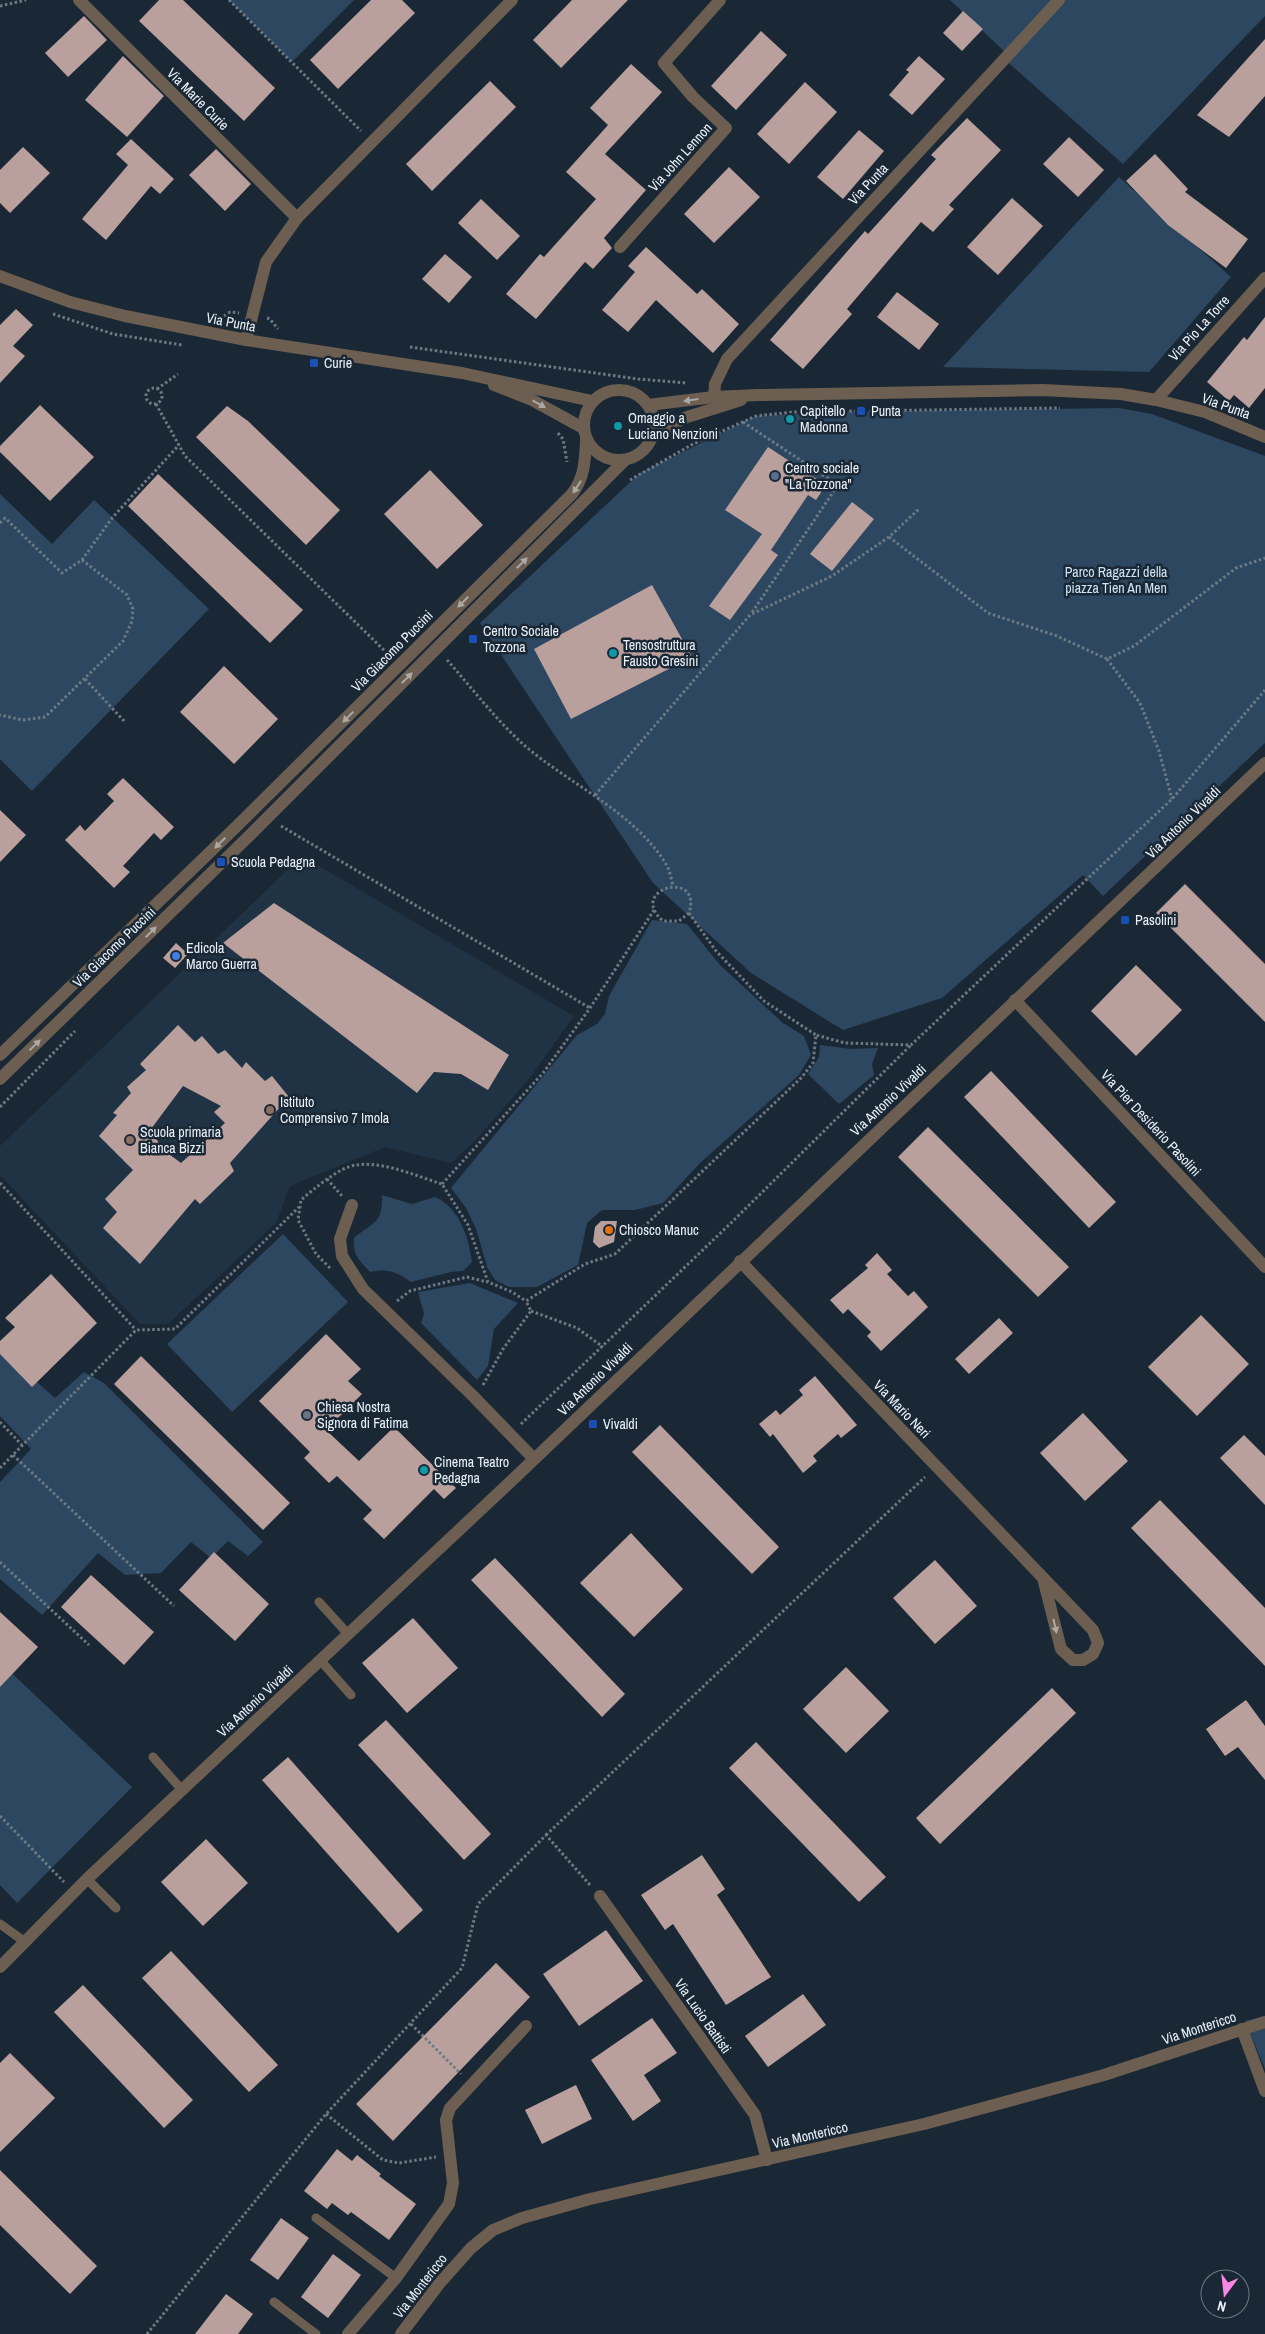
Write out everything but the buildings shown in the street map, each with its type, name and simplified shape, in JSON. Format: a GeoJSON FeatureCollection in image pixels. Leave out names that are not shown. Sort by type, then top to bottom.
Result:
{"type":"FeatureCollection","features":[{"type":"Feature","properties":{"kind":"street","name":"Via Marie Curie"},"geometry":{"type":"LineString","coordinates":[[79,0],[297,218]]}},
{"type":"Feature","properties":{"kind":"street"},"geometry":{"type":"LineString","coordinates":[[246,340],[266,262],[297,218],[512,0]]}},
{"type":"Feature","properties":{"kind":"street","name":"Via John Lennon"},"geometry":{"type":"LineString","coordinates":[[620,247],[726,128],[693,97],[664,62],[720,0]]}},
{"type":"Feature","properties":{"kind":"street","name":"Via Punta"},"geometry":{"type":"LineString","coordinates":[[714,396],[715,384],[727,359],[1059,0]]}},
{"type":"Feature","properties":{"kind":"street","name":"Via Pio La Torre"},"geometry":{"type":"LineString","coordinates":[[1156,400],[1265,278]]}},
{"type":"Feature","properties":{"kind":"street","name":"Via Punta"},"geometry":{"type":"LineString","coordinates":[[2,280],[70,302],[125,316],[246,340],[462,373],[592,401]]}},
{"type":"Feature","properties":{"kind":"street","name":"Via Punta"},"geometry":{"type":"LineString","coordinates":[[462,373],[532,400],[585,434]]}},
{"type":"Feature","properties":{"kind":"street"},"geometry":{"type":"LineString","coordinates":[[592,401],[600,395],[621,390],[640,397],[648,405],[654,420],[652,437]]}},
{"type":"Feature","properties":{"kind":"street","name":"Via Punta"},"geometry":{"type":"LineString","coordinates":[[648,405],[714,396],[1042,390],[1121,394],[1156,400],[1204,412],[1265,437]]}},
{"type":"Feature","properties":{"kind":"street","name":"Via Punta"},"geometry":{"type":"LineString","coordinates":[[652,437],[684,418],[758,395]]}},
{"type":"Feature","properties":{"kind":"street","name":"Via Giacomo Puccini"},"geometry":{"type":"LineString","coordinates":[[0,1055],[276,788],[581,483],[585,434],[584,418],[592,401]]}},
{"type":"Feature","properties":{"kind":"street"},"geometry":{"type":"LineString","coordinates":[[585,434],[593,449],[602,456],[613,460],[625,460]]}},
{"type":"Feature","properties":{"kind":"street","name":"Via Giacomo Puccini"},"geometry":{"type":"LineString","coordinates":[[0,1079],[249,836],[625,460],[641,452],[652,437]]}},
{"type":"Feature","properties":{"kind":"street"},"geometry":{"type":"LineString","coordinates":[[530,536],[539,546]]}},
{"type":"Feature","properties":{"kind":"street","name":"Via Antonio Vivaldi"},"geometry":{"type":"LineString","coordinates":[[0,1968],[87,1879],[534,1459],[1015,1000],[1200,827],[1265,763]]}},
{"type":"Feature","properties":{"kind":"street"},"geometry":{"type":"LineString","coordinates":[[276,788],[286,799]]}},
{"type":"Feature","properties":{"kind":"street"},"geometry":{"type":"LineString","coordinates":[[238,825],[249,836]]}},
{"type":"Feature","properties":{"kind":"street","name":"Via Pier Desiderio Pasolini"},"geometry":{"type":"LineString","coordinates":[[1015,1000],[1265,1267]]}},
{"type":"Feature","properties":{"kind":"street"},"geometry":{"type":"LineString","coordinates":[[352,1205],[340,1239],[342,1256],[363,1289],[473,1396],[534,1459]]}},
{"type":"Feature","properties":{"kind":"street","name":"Via Mario Neri"},"geometry":{"type":"LineString","coordinates":[[740,1261],[1093,1630],[1098,1643],[1093,1654],[1083,1660],[1073,1660],[1061,1649],[1043,1578]]}},
{"type":"Feature","properties":{"kind":"street","name":"Via Lucio Battisti"},"geometry":{"type":"LineString","coordinates":[[600,1896],[756,2115],[767,2160]]}},
{"type":"Feature","properties":{"kind":"street","name":"Via Montericco"},"geometry":{"type":"LineString","coordinates":[[401,2334],[439,2284],[471,2248],[493,2230],[522,2218],[590,2199],[924,2124],[1104,2075],[1265,2022]]}},
{"type":"Feature","properties":{"kind":"street","name":"Via Montericco"},"geometry":{"type":"LineString","coordinates":[[348,2334],[396,2278],[449,2204],[453,2183],[446,2120],[448,2113],[526,2026]]}},
{"type":"Feature","properties":{"kind":"street"},"geometry":{"type":"LineString","coordinates":[[1242,2029],[1265,2091]]}},
{"type":"Feature","properties":{"kind":"lane"},"geometry":{"type":"LineString","coordinates":[[319,1602],[348,1634]]}},
{"type":"Feature","properties":{"kind":"lane"},"geometry":{"type":"LineString","coordinates":[[320,1660],[352,1695]]}},
{"type":"Feature","properties":{"kind":"lane"},"geometry":{"type":"LineString","coordinates":[[153,1757],[182,1790]]}},
{"type":"Feature","properties":{"kind":"lane"},"geometry":{"type":"LineString","coordinates":[[87,1879],[116,1908]]}},
{"type":"Feature","properties":{"kind":"lane"},"geometry":{"type":"LineString","coordinates":[[0,1924],[25,1942]]}},
{"type":"Feature","properties":{"kind":"lane"},"geometry":{"type":"LineString","coordinates":[[316,2218],[396,2278]]}},
{"type":"Feature","properties":{"kind":"lane"},"geometry":{"type":"LineString","coordinates":[[274,2302],[316,2334]]}},
{"type":"Feature","properties":{"kind":"path"},"geometry":{"type":"LineString","coordinates":[[0,6],[26,0]]}},
{"type":"Feature","properties":{"kind":"path"},"geometry":{"type":"LineString","coordinates":[[229,0],[372,142]]}},
{"type":"Feature","properties":{"kind":"path"},"geometry":{"type":"LineString","coordinates":[[214,323],[230,312],[270,319],[277,329],[287,330]]}},
{"type":"Feature","properties":{"kind":"path"},"geometry":{"type":"LineString","coordinates":[[405,346],[638,379],[675,382]]}},
{"type":"Feature","properties":{"kind":"path"},"geometry":{"type":"LineString","coordinates":[[157,388],[162,395],[161,401],[156,404],[149,403],[145,396],[149,389],[157,388],[178,374]]}},
{"type":"Feature","properties":{"kind":"path"},"geometry":{"type":"LineString","coordinates":[[156,404],[185,456],[400,665]]}},
{"type":"Feature","properties":{"kind":"path"},"geometry":{"type":"LineString","coordinates":[[693,444],[756,416],[793,412],[1062,408]]}},
{"type":"Feature","properties":{"kind":"path"},"geometry":{"type":"LineString","coordinates":[[595,795],[750,614],[838,485],[743,422]]}},
{"type":"Feature","properties":{"kind":"path"},"geometry":{"type":"LineString","coordinates":[[0,523],[5,518],[62,573],[82,560],[112,518],[179,445]]}},
{"type":"Feature","properties":{"kind":"path"},"geometry":{"type":"LineString","coordinates":[[750,614],[832,576],[889,537],[919,509]]}},
{"type":"Feature","properties":{"kind":"path"},"geometry":{"type":"LineString","coordinates":[[889,537],[962,595],[988,612],[1057,636],[1107,659],[1140,703],[1159,751],[1172,799]]}},
{"type":"Feature","properties":{"kind":"path"},"geometry":{"type":"LineString","coordinates":[[1107,659],[1134,646],[1236,568],[1265,558]]}},
{"type":"Feature","properties":{"kind":"path"},"geometry":{"type":"LineString","coordinates":[[0,715],[23,720],[45,717],[123,641],[132,621],[132,609],[127,595],[82,560]]}},
{"type":"Feature","properties":{"kind":"path"},"geometry":{"type":"LineString","coordinates":[[445,658],[523,744],[566,779],[595,795],[642,835],[667,865],[674,886]]}},
{"type":"Feature","properties":{"kind":"path"},"geometry":{"type":"LineString","coordinates":[[85,679],[125,722]]}},
{"type":"Feature","properties":{"kind":"path"},"geometry":{"type":"LineString","coordinates":[[510,1434],[603,1347],[911,1045],[1172,799],[1265,690]]}},
{"type":"Feature","properties":{"kind":"path"},"geometry":{"type":"LineString","coordinates":[[277,824],[590,1008]]}},
{"type":"Feature","properties":{"kind":"path"},"geometry":{"type":"LineString","coordinates":[[674,886],[680,888],[688,895],[690,901],[689,913],[685,918],[673,923],[663,921],[654,910],[653,903],[657,893],[666,887],[674,886]]}},
{"type":"Feature","properties":{"kind":"path"},"geometry":{"type":"LineString","coordinates":[[442,1184],[543,1073],[590,1008],[654,910]]}},
{"type":"Feature","properties":{"kind":"path"},"geometry":{"type":"LineString","coordinates":[[689,913],[716,952],[764,1002],[816,1035],[845,1044],[911,1045]]}},
{"type":"Feature","properties":{"kind":"path"},"geometry":{"type":"LineString","coordinates":[[526,1301],[585,1264],[615,1254],[801,1078],[813,1063],[816,1035]]}},
{"type":"Feature","properties":{"kind":"path"},"geometry":{"type":"LineString","coordinates":[[0,1468],[136,1330],[175,1329],[299,1208],[301,1200],[327,1179],[354,1164],[380,1166],[442,1184],[468,1225],[488,1282]]}},
{"type":"Feature","properties":{"kind":"path"},"geometry":{"type":"LineString","coordinates":[[327,1179],[352,1205]]}},
{"type":"Feature","properties":{"kind":"path"},"geometry":{"type":"LineString","coordinates":[[0,1183],[136,1330]]}},
{"type":"Feature","properties":{"kind":"path"},"geometry":{"type":"LineString","coordinates":[[301,1200],[298,1220],[316,1254],[334,1273]]}},
{"type":"Feature","properties":{"kind":"path"},"geometry":{"type":"LineString","coordinates":[[385,1310],[410,1291],[467,1277],[488,1282],[512,1292],[526,1301],[531,1311],[577,1328],[603,1347]]}},
{"type":"Feature","properties":{"kind":"path"},"geometry":{"type":"LineString","coordinates":[[473,1396],[486,1382],[503,1349],[531,1311]]}},
{"type":"Feature","properties":{"kind":"path"},"geometry":{"type":"LineString","coordinates":[[0,1422],[22,1445]]}},
{"type":"Feature","properties":{"kind":"path"},"geometry":{"type":"LineString","coordinates":[[13,1455],[174,1606]]}},
{"type":"Feature","properties":{"kind":"path"},"geometry":{"type":"LineString","coordinates":[[147,2334],[326,2114],[462,1968],[478,1904],[546,1835],[925,1476]]}},
{"type":"Feature","properties":{"kind":"path"},"geometry":{"type":"LineString","coordinates":[[0,1562],[89,1645]]}},
{"type":"Feature","properties":{"kind":"path"},"geometry":{"type":"LineString","coordinates":[[0,1816],[64,1882]]}},
{"type":"Feature","properties":{"kind":"path"},"geometry":{"type":"LineString","coordinates":[[546,1835],[600,1896]]}},
{"type":"Feature","properties":{"kind":"path"},"geometry":{"type":"LineString","coordinates":[[411,2024],[472,2085]]}},
{"type":"Feature","properties":{"kind":"path"},"geometry":{"type":"LineString","coordinates":[[326,2114],[383,2160],[399,2163],[449,2154]]}},
{"type":"Feature","properties":{"kind":"shaded area","name":"Istituto Comprensivo 7 Imola"},"geometry":{"type":"Polygon","coordinates":[[[302,856],[574,1016],[529,1079],[475,1141],[451,1163],[385,1147],[290,1186],[276,1223],[168,1324],[140,1324],[0,1175],[0,1146],[302,856]]]}},
{"type":"Feature","properties":{"kind":"green space"},"geometry":{"type":"Polygon","coordinates":[[[229,0],[354,0],[292,62],[229,0]]]}},
{"type":"Feature","properties":{"kind":"green space"},"geometry":{"type":"Polygon","coordinates":[[[950,0],[1265,0],[1265,16],[1123,164],[1002,57],[1006,53],[950,0]]]}},
{"type":"Feature","properties":{"kind":"green space"},"geometry":{"type":"Polygon","coordinates":[[[1119,177],[1231,277],[1149,372],[943,367],[1119,177]]]}},
{"type":"Feature","properties":{"kind":"green space","name":"Parco Ragazzi della piazza Tien An Men"},"geometry":{"type":"Polygon","coordinates":[[[1119,408],[1152,414],[1265,456],[1265,743],[1103,896],[1083,875],[942,998],[843,1030],[751,973],[653,883],[480,623],[640,473],[756,416],[841,412],[1119,408]]]}},
{"type":"Feature","properties":{"kind":"green space"},"geometry":{"type":"Polygon","coordinates":[[[0,494],[52,544],[94,500],[209,609],[32,791],[0,759],[0,494]]]}},
{"type":"Feature","properties":{"kind":"green space"},"geometry":{"type":"Polygon","coordinates":[[[652,920],[687,924],[720,965],[783,1023],[804,1036],[811,1055],[799,1075],[700,1163],[663,1203],[635,1210],[602,1210],[587,1223],[578,1265],[537,1287],[509,1287],[495,1280],[487,1267],[476,1229],[466,1208],[451,1188],[577,1035],[597,1024],[605,1014],[609,996],[652,920]]]}},
{"type":"Feature","properties":{"kind":"green space"},"geometry":{"type":"Polygon","coordinates":[[[820,1045],[851,1049],[878,1048],[872,1064],[874,1075],[839,1104],[808,1074],[819,1057],[820,1045]]]}},
{"type":"Feature","properties":{"kind":"green space"},"geometry":{"type":"Polygon","coordinates":[[[382,1195],[412,1204],[435,1197],[443,1202],[450,1208],[461,1224],[472,1262],[463,1271],[451,1272],[411,1282],[392,1272],[382,1270],[370,1272],[360,1261],[354,1249],[354,1238],[379,1217],[382,1195]]]}},
{"type":"Feature","properties":{"kind":"green space"},"geometry":{"type":"Polygon","coordinates":[[[283,1234],[348,1302],[232,1412],[167,1344],[283,1234]]]}},
{"type":"Feature","properties":{"kind":"green space"},"geometry":{"type":"Polygon","coordinates":[[[470,1283],[518,1303],[494,1329],[488,1366],[477,1380],[421,1323],[424,1314],[418,1292],[470,1283]]]}},
{"type":"Feature","properties":{"kind":"green space"},"geometry":{"type":"Polygon","coordinates":[[[0,1350],[55,1398],[84,1372],[104,1383],[263,1542],[248,1556],[228,1541],[211,1558],[191,1542],[161,1573],[125,1575],[98,1553],[42,1615],[0,1579],[0,1482],[31,1449],[0,1416],[0,1350]]]}},
{"type":"Feature","properties":{"kind":"green space"},"geometry":{"type":"Polygon","coordinates":[[[0,1662],[132,1787],[17,1903],[0,1885],[0,1662]]]}},
{"type":"Feature","properties":{"kind":"green space"},"geometry":{"type":"Polygon","coordinates":[[[1265,2016],[1265,2069],[1245,2021],[1265,2016]]]}},
{"type":"Feature","properties":{"kind":"place","name":"Curie"},"geometry":{"type":"Point","coordinates":[314,363]}},
{"type":"Feature","properties":{"kind":"place","name":"Punta"},"geometry":{"type":"Point","coordinates":[861,411]}},
{"type":"Feature","properties":{"kind":"place","name":"Capitello Madonna"},"geometry":{"type":"Point","coordinates":[790,419]}},
{"type":"Feature","properties":{"kind":"place","name":"Omaggio a Luciano Nenzioni"},"geometry":{"type":"Point","coordinates":[618,426]}},
{"type":"Feature","properties":{"kind":"place","name":"Centro sociale \"La Tozzona\""},"geometry":{"type":"Point","coordinates":[775,476]}},
{"type":"Feature","properties":{"kind":"place","name":"Centro Sociale Tozzona"},"geometry":{"type":"Point","coordinates":[473,639]}},
{"type":"Feature","properties":{"kind":"place","name":"Tensostruttura Fausto Gresini"},"geometry":{"type":"Point","coordinates":[613,653]}},
{"type":"Feature","properties":{"kind":"place","name":"Scuola Pedagna"},"geometry":{"type":"Point","coordinates":[221,862]}},
{"type":"Feature","properties":{"kind":"place","name":"Pasolini"},"geometry":{"type":"Point","coordinates":[1125,920]}},
{"type":"Feature","properties":{"kind":"place","name":"Edicola Marco Guerra"},"geometry":{"type":"Point","coordinates":[176,956]}},
{"type":"Feature","properties":{"kind":"place","name":"Istituto Comprensivo 7 Imola"},"geometry":{"type":"Point","coordinates":[270,1110]}},
{"type":"Feature","properties":{"kind":"place","name":"Scuola primaria Bianca Bizzi"},"geometry":{"type":"Point","coordinates":[130,1140]}},
{"type":"Feature","properties":{"kind":"place","name":"Chiosco Manuc"},"geometry":{"type":"Point","coordinates":[609,1230]}},
{"type":"Feature","properties":{"kind":"place","name":"Chiesa Nostra Signora di Fatima"},"geometry":{"type":"Point","coordinates":[307,1415]}},
{"type":"Feature","properties":{"kind":"place","name":"Vivaldi"},"geometry":{"type":"Point","coordinates":[593,1424]}},
{"type":"Feature","properties":{"kind":"place","name":"Cinema Teatro Pedagna"},"geometry":{"type":"Point","coordinates":[424,1470]}}]}
